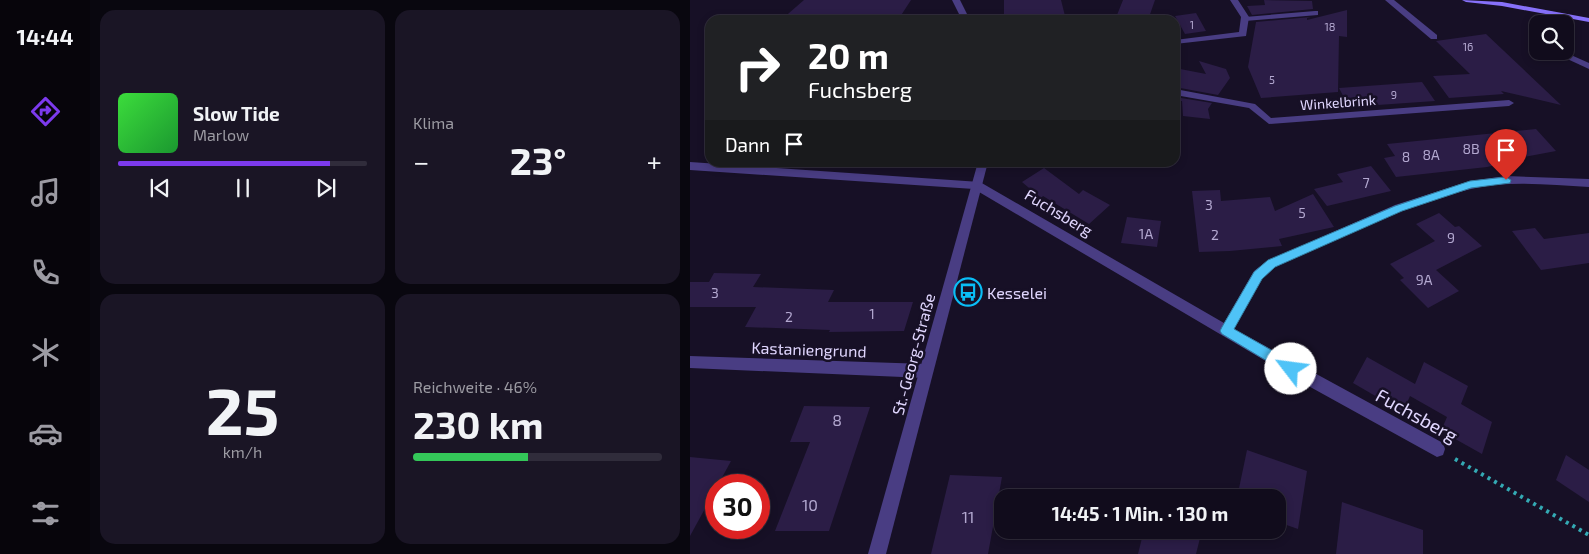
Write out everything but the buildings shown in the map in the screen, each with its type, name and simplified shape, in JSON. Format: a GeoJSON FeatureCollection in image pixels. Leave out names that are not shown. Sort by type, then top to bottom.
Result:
{"type":"FeatureCollection","features":[{"type":"Feature","properties":{"kind":"main road"},"geometry":{"type":"LineString","coordinates":[[1466,0],[1553,13],[1567,12],[1589,20]]}},
{"type":"Feature","properties":{"kind":"street"},"geometry":{"type":"LineString","coordinates":[[956,0],[964,15]]}},
{"type":"Feature","properties":{"kind":"street"},"geometry":{"type":"LineString","coordinates":[[1180,41],[1243,34],[1245,19],[1234,0]]}},
{"type":"Feature","properties":{"kind":"street"},"geometry":{"type":"LineString","coordinates":[[1389,0],[1434,37]]}},
{"type":"Feature","properties":{"kind":"street"},"geometry":{"type":"LineString","coordinates":[[1245,19],[1315,14]]}},
{"type":"Feature","properties":{"kind":"street"},"geometry":{"type":"LineString","coordinates":[[1574,60],[1589,66]]}},
{"type":"Feature","properties":{"kind":"street","name":"Winkelbrink"},"geometry":{"type":"LineString","coordinates":[[1180,93],[1252,106],[1269,121],[1509,102]]}},
{"type":"Feature","properties":{"kind":"street"},"geometry":{"type":"LineString","coordinates":[[690,166],[705,167]]}},
{"type":"Feature","properties":{"kind":"street"},"geometry":{"type":"LineString","coordinates":[[705,167],[976,185]]}},
{"type":"Feature","properties":{"kind":"street","name":"St.-Georg-Straße"},"geometry":{"type":"LineString","coordinates":[[878,554],[981,167]]}},
{"type":"Feature","properties":{"kind":"street"},"geometry":{"type":"LineString","coordinates":[[1226,331],[1258,275],[1272,264],[1399,208],[1470,185],[1506,180],[1589,183]]}},
{"type":"Feature","properties":{"kind":"street","name":"Fuchsberg"},"geometry":{"type":"LineString","coordinates":[[976,185],[1308,378],[1437,449]]}},
{"type":"Feature","properties":{"kind":"street","name":"Kastaniengrund"},"geometry":{"type":"LineString","coordinates":[[690,362],[926,371]]}},
{"type":"Feature","properties":{"kind":"path","name":"Fuchsberg"},"geometry":{"type":"LineString","coordinates":[[1437,449],[1589,535]]}},
{"type":"Feature","properties":{"kind":"place","name":"Kesselei"},"geometry":{"type":"Point","coordinates":[968,292]}},
{"type":"Feature","properties":{"kind":"route"},"geometry":{"type":"LineString","coordinates":[[1291,369],[1226,331],[1258,275],[1272,264],[1399,208],[1470,185],[1506,180]]}}]}
